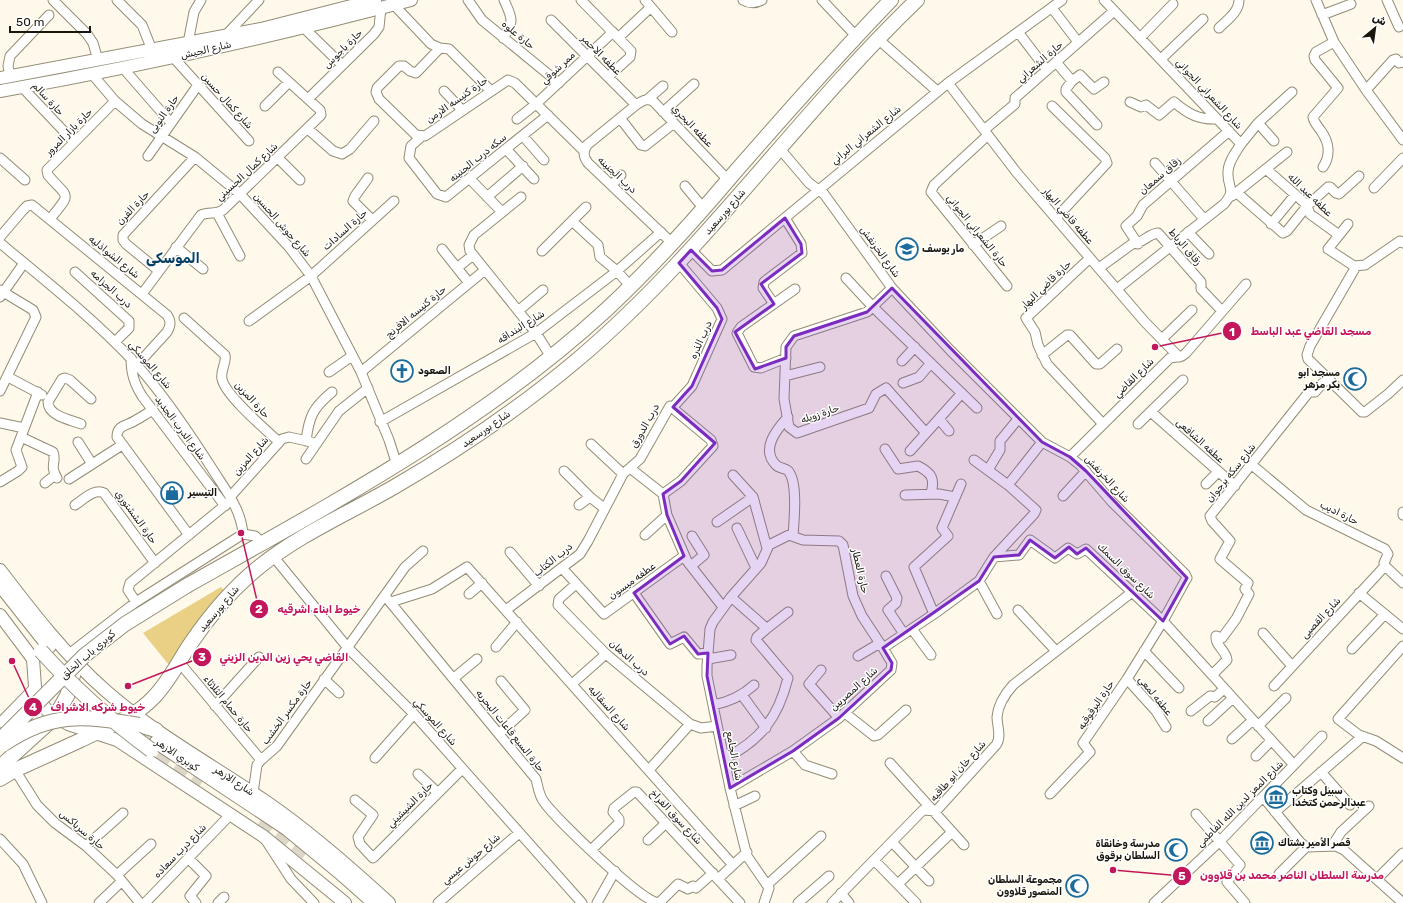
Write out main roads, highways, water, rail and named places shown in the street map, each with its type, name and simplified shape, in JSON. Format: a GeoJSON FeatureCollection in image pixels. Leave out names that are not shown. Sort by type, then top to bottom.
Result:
{"type":"FeatureCollection","features":[{"type":"Feature","properties":{"kind":"main road","name":"شارع الجيش"},"geometry":{"type":"LineString","coordinates":[[5,77],[188,43],[296,21],[370,3],[394,4],[411,0]]}},
{"type":"Feature","properties":{"kind":"main road","name":"شارع بورسعيد"},"geometry":{"type":"LineString","coordinates":[[188,585],[397,466],[497,398],[551,357],[631,287],[673,244],[856,36],[891,0]]}},
{"type":"Feature","properties":{"kind":"main road","name":"شارع بورسعيد"},"geometry":{"type":"LineString","coordinates":[[0,779],[15,770],[97,733],[137,720],[160,691],[198,633],[220,604],[245,579],[273,556],[303,537],[427,468],[496,423],[578,359],[630,313],[679,263],[878,39],[917,0]]}},
{"type":"Feature","properties":{"kind":"main road","name":"شارع الجيش"},"geometry":{"type":"LineString","coordinates":[[0,91],[123,68],[304,28],[370,3]]}},
{"type":"Feature","properties":{"kind":"main road"},"geometry":{"type":"LineString","coordinates":[[0,570],[72,657],[137,720],[156,730]]}},
{"type":"Feature","properties":{"kind":"main road","name":"كوبري الازهر"},"geometry":{"type":"LineString","coordinates":[[0,584],[49,646],[100,698],[157,742],[288,829],[375,903]]}},
{"type":"Feature","properties":{"kind":"main road","name":"كوبري باب الخلق"},"geometry":{"type":"LineString","coordinates":[[0,740],[56,682],[105,639],[145,610],[188,585]]}},
{"type":"Feature","properties":{"kind":"main road","name":"كوبري الازهر"},"geometry":{"type":"LineString","coordinates":[[0,598],[67,680],[93,705],[151,750],[282,837],[363,903]]}},
{"type":"Feature","properties":{"kind":"main road"},"geometry":{"type":"LineString","coordinates":[[0,615],[33,659],[35,688],[42,704],[55,718],[117,740],[263,836],[345,903]]}},
{"type":"Feature","properties":{"kind":"main road"},"geometry":{"type":"LineString","coordinates":[[0,767],[31,741],[55,718],[70,690],[74,675],[72,657]]}},
{"type":"Feature","properties":{"kind":"main road"},"geometry":{"type":"LineString","coordinates":[[0,747],[14,737],[36,725],[63,719],[83,718],[137,720]]}},
{"type":"Feature","properties":{"kind":"main road","name":"شارع الازهر"},"geometry":{"type":"LineString","coordinates":[[156,730],[253,794],[320,843],[389,903]]}},
{"type":"Feature","properties":{"kind":"tunnel"},"geometry":{"type":"LineString","coordinates":[[142,740],[203,781]]}},
{"type":"Feature","properties":{"kind":"tunnel"},"geometry":{"type":"LineString","coordinates":[[262,819],[308,854]]}},
{"type":"Feature","properties":{"kind":"place","name":"مار يوسف"},"geometry":{"type":"Point","coordinates":[907,249]}},
{"type":"Feature","properties":{"kind":"place","name":"مسجد القاضي عبد الباسط"},"geometry":{"type":"Point","coordinates":[1155,347]}},
{"type":"Feature","properties":{"kind":"place","name":"الصعود"},"geometry":{"type":"Point","coordinates":[402,371]}},
{"type":"Feature","properties":{"kind":"place","name":"مسجد ابو بكر مزهر"},"geometry":{"type":"Point","coordinates":[1355,379]}},
{"type":"Feature","properties":{"kind":"place","name":"التيسير"},"geometry":{"type":"Point","coordinates":[172,493]}},
{"type":"Feature","properties":{"kind":"place","name":"خيوط ابناء اشرقيه"},"geometry":{"type":"Point","coordinates":[241,533]}},
{"type":"Feature","properties":{"kind":"place","name":"خيوط شركه الاشراف"},"geometry":{"type":"Point","coordinates":[12,661]}},
{"type":"Feature","properties":{"kind":"place","name":"القاضي يحي زين الدين الزيني"},"geometry":{"type":"Point","coordinates":[128,686]}},
{"type":"Feature","properties":{"kind":"place","name":"سبيل وكتاب عبدالرحمن كتخدا"},"geometry":{"type":"Point","coordinates":[1276,797]}},
{"type":"Feature","properties":{"kind":"place","name":"قصر الأمير بشتاك"},"geometry":{"type":"Point","coordinates":[1262,843]}},
{"type":"Feature","properties":{"kind":"place","name":"مدرسة وخانقاة السلطان برقوق"},"geometry":{"type":"Point","coordinates":[1176,850]}},
{"type":"Feature","properties":{"kind":"place","name":"مدرسة السلطان الناصر محمد بن قلاوون"},"geometry":{"type":"Point","coordinates":[1113,870]}},
{"type":"Feature","properties":{"kind":"place","name":"مجموعة السلطان المنصور قلاوون"},"geometry":{"type":"Point","coordinates":[1077,886]}},
{"type":"Feature","properties":{"kind":"district","name":"الموسكى"},"geometry":{"type":"Point","coordinates":[173,258]}}]}
